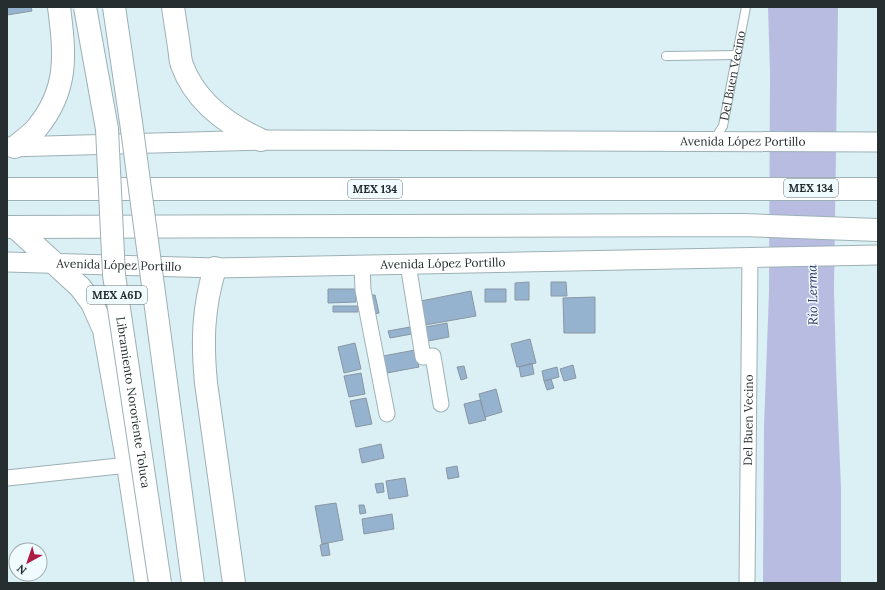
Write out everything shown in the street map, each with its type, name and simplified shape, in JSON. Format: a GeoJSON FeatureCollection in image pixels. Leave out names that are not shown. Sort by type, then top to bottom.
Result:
{"type":"FeatureCollection","features":[{"type":"Feature","properties":{"kind":"main road"},"geometry":{"type":"LineString","coordinates":[[11,147],[36,130],[53,104],[60,84],[64,60],[59,7]]}},
{"type":"Feature","properties":{"kind":"main road","name":"Libramiento Nororiente Toluca"},"geometry":{"type":"LineString","coordinates":[[85,7],[107,129],[114,275],[160,583]]}},
{"type":"Feature","properties":{"kind":"main road","name":"MEX A6D"},"geometry":{"type":"LineString","coordinates":[[114,7],[132,129],[193,583]]}},
{"type":"Feature","properties":{"kind":"main road"},"geometry":{"type":"LineString","coordinates":[[173,7],[182,64],[190,81],[205,101],[228,123],[261,140]]}},
{"type":"Feature","properties":{"kind":"main road","name":"MEX 134"},"geometry":{"type":"LineString","coordinates":[[7,189],[878,188]]}},
{"type":"Feature","properties":{"kind":"main road"},"geometry":{"type":"LineString","coordinates":[[11,227],[743,225],[878,230]]}},
{"type":"Feature","properties":{"kind":"main road"},"geometry":{"type":"LineString","coordinates":[[11,227],[55,263],[80,287],[92,303],[104,330],[128,465],[146,583]]}},
{"type":"Feature","properties":{"kind":"main road"},"geometry":{"type":"LineString","coordinates":[[215,268],[205,311],[203,353],[234,583]]}},
{"type":"Feature","properties":{"kind":"street","name":"Avenida López Portillo"},"geometry":{"type":"LineString","coordinates":[[11,147],[261,140],[878,142]]}},
{"type":"Feature","properties":{"kind":"street","name":"Avenida López Portillo"},"geometry":{"type":"LineString","coordinates":[[7,262],[215,268],[878,255]]}},
{"type":"Feature","properties":{"kind":"street","name":"Del Buen Vecino"},"geometry":{"type":"LineString","coordinates":[[748,583],[750,257]]}},
{"type":"Feature","properties":{"kind":"street"},"geometry":{"type":"LineString","coordinates":[[408,264],[423,357],[432,356],[441,404]]}},
{"type":"Feature","properties":{"kind":"street"},"geometry":{"type":"LineString","coordinates":[[362,265],[363,290],[386,414]]}},
{"type":"Feature","properties":{"kind":"street"},"geometry":{"type":"LineString","coordinates":[[7,478],[128,465]]}},
{"type":"Feature","properties":{"kind":"lane","name":"Del Buen Vecino"},"geometry":{"type":"LineString","coordinates":[[712,142],[723,126],[746,7]]}},
{"type":"Feature","properties":{"kind":"lane"},"geometry":{"type":"LineString","coordinates":[[666,56],[736,55]]}},
{"type":"Feature","properties":{"kind":"water","name":"Río Lerma"},"geometry":{"type":"Polygon","coordinates":[[[768,7],[838,7],[834,290],[841,489],[841,583],[763,583],[764,427],[769,292],[770,72],[768,7]]]}},
{"type":"Feature","properties":{"kind":"building"},"geometry":{"type":"Polygon","coordinates":[[[7,7],[31,7],[32,11],[7,15],[7,7]]]}},
{"type":"Feature","properties":{"kind":"building"},"geometry":{"type":"Polygon","coordinates":[[[529,282],[529,300],[515,300],[515,283],[529,282]]]}},
{"type":"Feature","properties":{"kind":"building"},"geometry":{"type":"Polygon","coordinates":[[[551,282],[566,282],[567,296],[551,296],[551,282]]]}},
{"type":"Feature","properties":{"kind":"building"},"geometry":{"type":"Polygon","coordinates":[[[328,289],[356,289],[356,302],[328,303],[328,289]]]}},
{"type":"Feature","properties":{"kind":"building"},"geometry":{"type":"Polygon","coordinates":[[[485,289],[506,289],[506,302],[485,302],[485,289]]]}},
{"type":"Feature","properties":{"kind":"building"},"geometry":{"type":"Polygon","coordinates":[[[471,291],[476,316],[425,325],[421,301],[471,291]]]}},
{"type":"Feature","properties":{"kind":"building"},"geometry":{"type":"Polygon","coordinates":[[[370,295],[375,295],[379,313],[374,314],[370,295]]]}},
{"type":"Feature","properties":{"kind":"building"},"geometry":{"type":"Polygon","coordinates":[[[595,297],[595,333],[564,333],[563,298],[595,297]]]}},
{"type":"Feature","properties":{"kind":"building"},"geometry":{"type":"Polygon","coordinates":[[[333,306],[358,306],[358,312],[333,312],[333,306]]]}},
{"type":"Feature","properties":{"kind":"building"},"geometry":{"type":"Polygon","coordinates":[[[447,323],[449,337],[423,342],[420,328],[447,323]]]}},
{"type":"Feature","properties":{"kind":"building"},"geometry":{"type":"Polygon","coordinates":[[[410,327],[412,334],[390,338],[388,331],[410,327]]]}},
{"type":"Feature","properties":{"kind":"building"},"geometry":{"type":"Polygon","coordinates":[[[530,339],[536,363],[517,367],[511,344],[530,339]]]}},
{"type":"Feature","properties":{"kind":"building"},"geometry":{"type":"Polygon","coordinates":[[[355,343],[361,369],[344,373],[338,347],[355,343]]]}},
{"type":"Feature","properties":{"kind":"building"},"geometry":{"type":"Polygon","coordinates":[[[415,350],[419,367],[387,373],[383,356],[415,350]]]}},
{"type":"Feature","properties":{"kind":"building"},"geometry":{"type":"Polygon","coordinates":[[[532,363],[534,374],[521,377],[519,367],[532,363]]]}},
{"type":"Feature","properties":{"kind":"building"},"geometry":{"type":"Polygon","coordinates":[[[573,365],[576,378],[564,381],[560,369],[573,365]]]}},
{"type":"Feature","properties":{"kind":"building"},"geometry":{"type":"Polygon","coordinates":[[[464,366],[467,378],[461,380],[457,367],[464,366]]]}},
{"type":"Feature","properties":{"kind":"building"},"geometry":{"type":"Polygon","coordinates":[[[557,367],[559,377],[544,381],[542,371],[557,367]]]}},
{"type":"Feature","properties":{"kind":"building"},"geometry":{"type":"Polygon","coordinates":[[[361,373],[365,394],[349,397],[344,376],[361,373]]]}},
{"type":"Feature","properties":{"kind":"building"},"geometry":{"type":"Polygon","coordinates":[[[551,379],[554,388],[547,390],[544,381],[551,379]]]}},
{"type":"Feature","properties":{"kind":"building"},"geometry":{"type":"Polygon","coordinates":[[[496,389],[502,412],[485,417],[479,394],[496,389]]]}},
{"type":"Feature","properties":{"kind":"building"},"geometry":{"type":"Polygon","coordinates":[[[366,398],[372,424],[356,427],[350,401],[366,398]]]}},
{"type":"Feature","properties":{"kind":"building"},"geometry":{"type":"Polygon","coordinates":[[[480,400],[486,420],[469,424],[464,404],[480,400]]]}},
{"type":"Feature","properties":{"kind":"building"},"geometry":{"type":"Polygon","coordinates":[[[381,444],[384,458],[362,463],[359,449],[381,444]]]}},
{"type":"Feature","properties":{"kind":"building"},"geometry":{"type":"Polygon","coordinates":[[[457,466],[459,477],[448,479],[446,468],[457,466]]]}},
{"type":"Feature","properties":{"kind":"building"},"geometry":{"type":"Polygon","coordinates":[[[405,478],[408,496],[389,499],[386,481],[405,478]]]}},
{"type":"Feature","properties":{"kind":"building"},"geometry":{"type":"Polygon","coordinates":[[[383,483],[384,492],[377,493],[375,484],[383,483]]]}},
{"type":"Feature","properties":{"kind":"building"},"geometry":{"type":"Polygon","coordinates":[[[336,503],[343,540],[322,544],[315,506],[336,503]]]}},
{"type":"Feature","properties":{"kind":"building"},"geometry":{"type":"Polygon","coordinates":[[[359,505],[364,505],[366,513],[360,514],[359,505]]]}},
{"type":"Feature","properties":{"kind":"building"},"geometry":{"type":"Polygon","coordinates":[[[392,514],[394,529],[364,534],[362,519],[392,514]]]}},
{"type":"Feature","properties":{"kind":"building"},"geometry":{"type":"Polygon","coordinates":[[[328,543],[330,555],[322,556],[320,545],[328,543]]]}}]}
